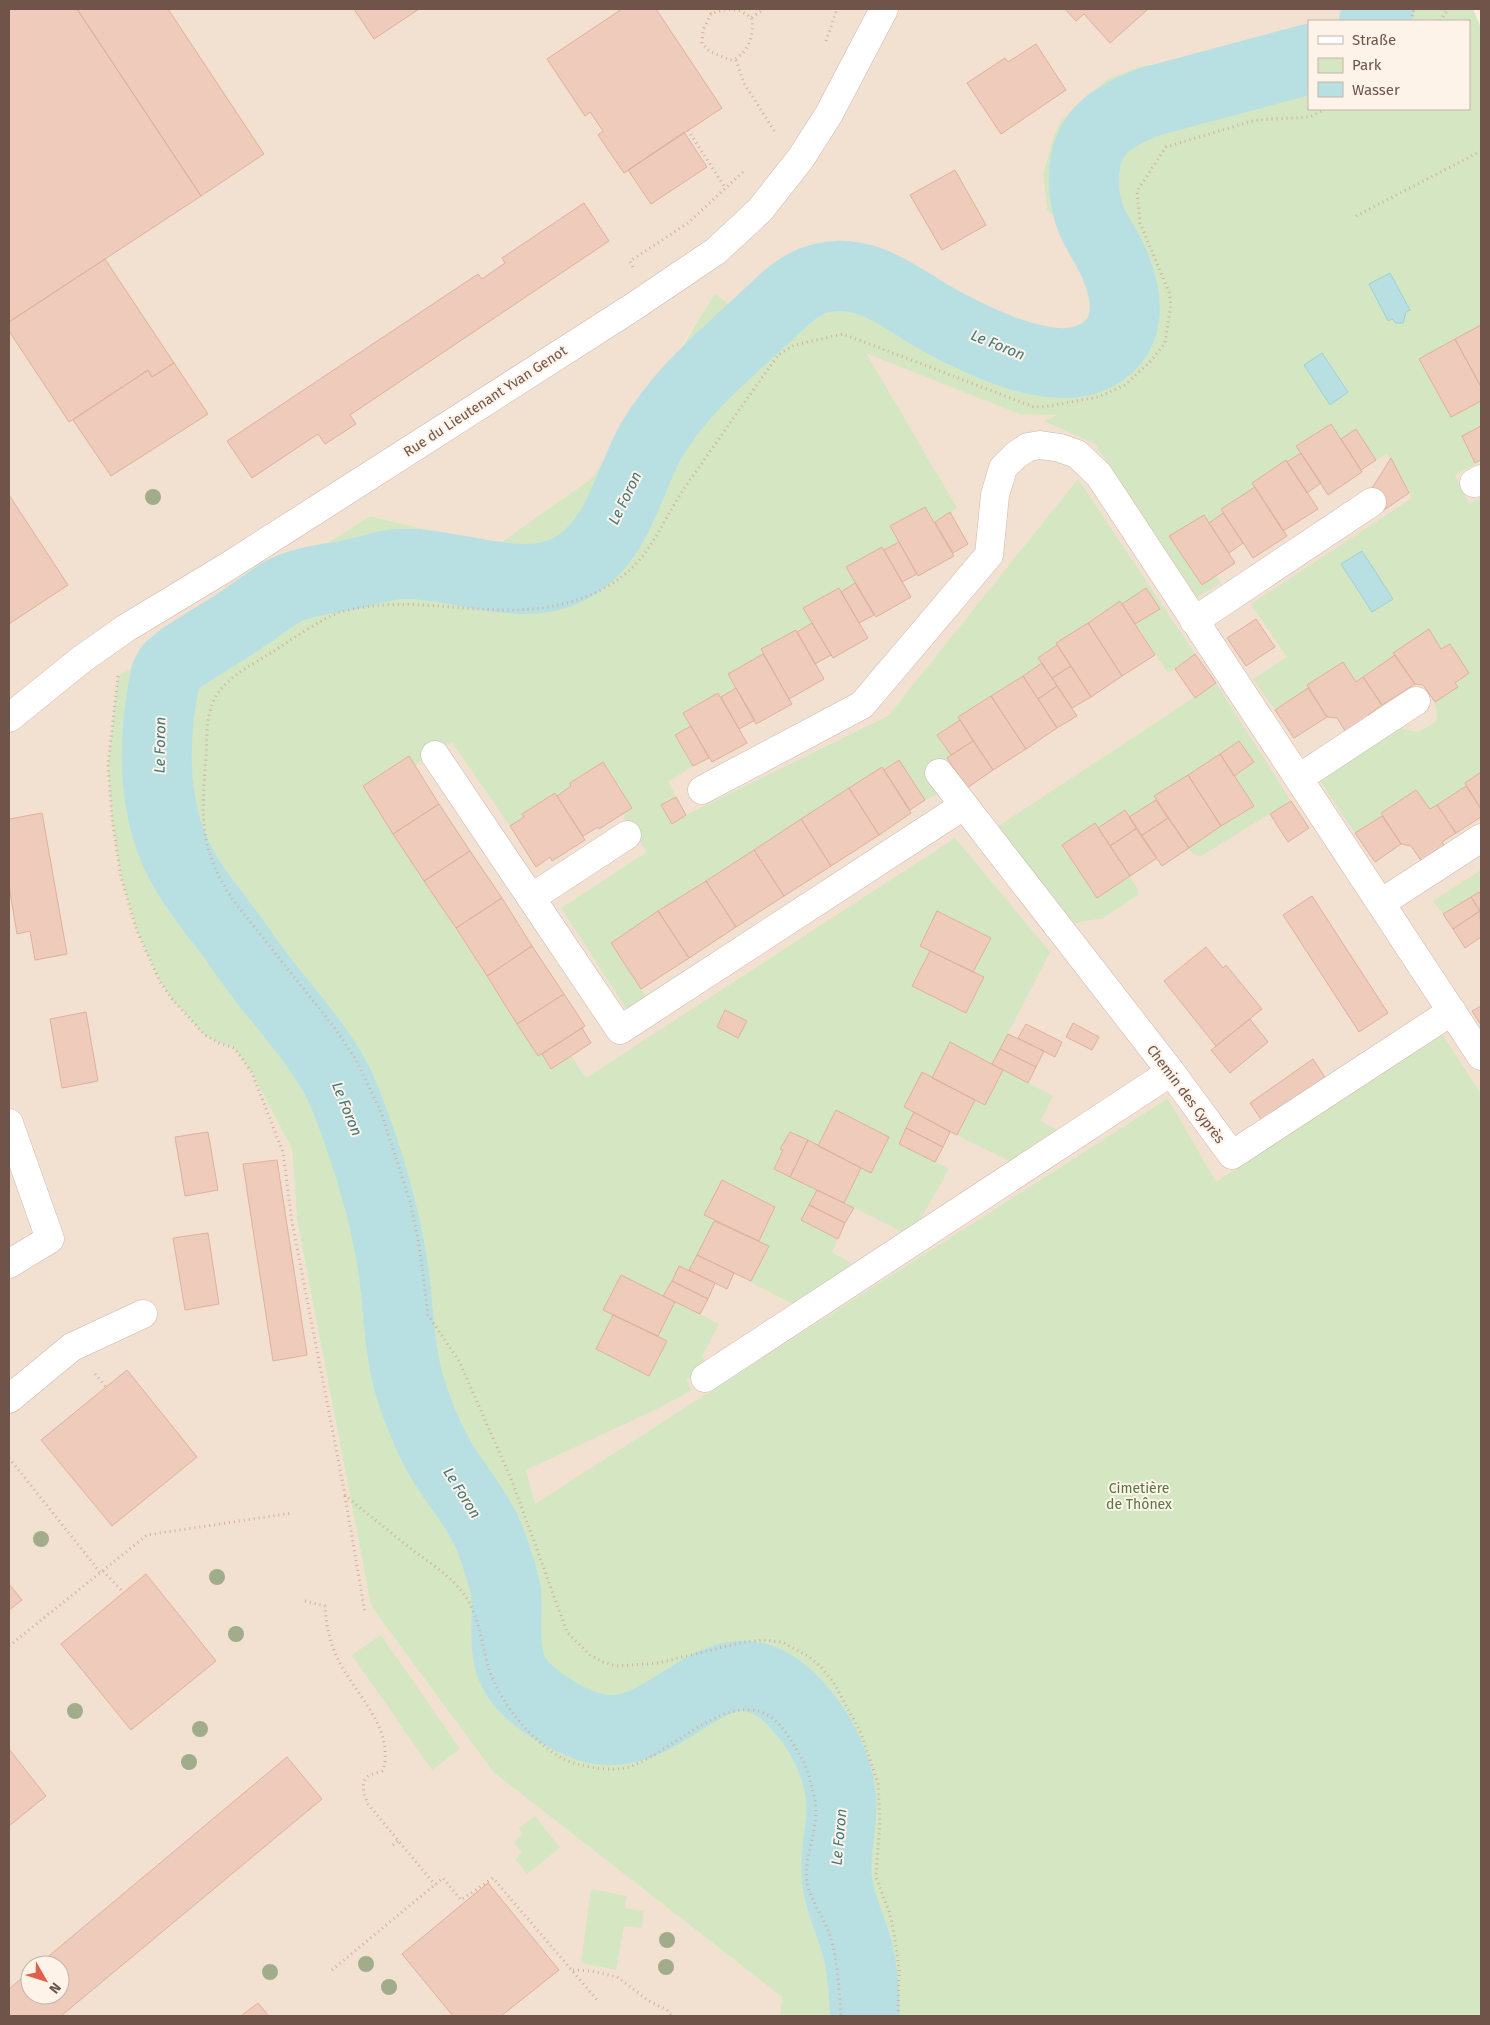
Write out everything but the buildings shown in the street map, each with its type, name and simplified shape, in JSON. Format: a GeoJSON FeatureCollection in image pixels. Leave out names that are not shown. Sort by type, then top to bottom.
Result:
{"type":"FeatureCollection","features":[{"type":"Feature","properties":{"kind":"street","name":"Rue du Lieutenant Yvan Genot"},"geometry":{"type":"LineString","coordinates":[[9,718],[82,659],[133,623],[227,567],[651,295],[716,251],[741,230],[782,185],[822,127],[884,9]]}},
{"type":"Feature","properties":{"kind":"street"},"geometry":{"type":"LineString","coordinates":[[702,790],[862,705],[989,555],[995,495],[1003,468],[1016,455],[1028,447],[1060,448],[1077,454],[1099,475],[1481,1056]]}},
{"type":"Feature","properties":{"kind":"street"},"geometry":{"type":"LineString","coordinates":[[1194,621],[1372,502]]}},
{"type":"Feature","properties":{"kind":"street"},"geometry":{"type":"LineString","coordinates":[[1299,778],[1416,701]]}},
{"type":"Feature","properties":{"kind":"street"},"geometry":{"type":"LineString","coordinates":[[435,755],[620,1030],[963,806]]}},
{"type":"Feature","properties":{"kind":"street","name":"Chemin des Cyprès"},"geometry":{"type":"LineString","coordinates":[[939,773],[1171,1072],[1232,1155],[1452,1011]]}},
{"type":"Feature","properties":{"kind":"street"},"geometry":{"type":"LineString","coordinates":[[531,898],[627,835]]}},
{"type":"Feature","properties":{"kind":"street"},"geometry":{"type":"LineString","coordinates":[[1381,903],[1481,838]]}},
{"type":"Feature","properties":{"kind":"street"},"geometry":{"type":"LineString","coordinates":[[706,1378],[1171,1072]]}},
{"type":"Feature","properties":{"kind":"street"},"geometry":{"type":"LineString","coordinates":[[9,1123],[50,1239],[9,1264]]}},
{"type":"Feature","properties":{"kind":"street"},"geometry":{"type":"LineString","coordinates":[[9,1399],[72,1347],[143,1314]]}},
{"type":"Feature","properties":{"kind":"path"},"geometry":{"type":"LineString","coordinates":[[707,9],[710,14]]}},
{"type":"Feature","properties":{"kind":"path"},"geometry":{"type":"LineString","coordinates":[[730,9],[740,10],[751,18],[753,25],[752,36],[736,60],[730,60],[715,54],[702,43],[703,30],[710,14],[730,9]]}},
{"type":"Feature","properties":{"kind":"path"},"geometry":{"type":"LineString","coordinates":[[751,18],[764,9]]}},
{"type":"Feature","properties":{"kind":"path"},"geometry":{"type":"LineString","coordinates":[[823,49],[837,9]]}},
{"type":"Feature","properties":{"kind":"path"},"geometry":{"type":"LineString","coordinates":[[1441,20],[1448,9]]}},
{"type":"Feature","properties":{"kind":"path"},"geometry":{"type":"LineString","coordinates":[[1479,9],[1481,13]]}},
{"type":"Feature","properties":{"kind":"path"},"geometry":{"type":"LineString","coordinates":[[736,60],[744,83],[775,132]]}},
{"type":"Feature","properties":{"kind":"path"},"geometry":{"type":"LineString","coordinates":[[898,2016],[899,1968],[894,1934],[890,1914],[876,1878],[880,1822],[878,1784],[861,1733],[834,1683],[822,1667],[808,1656],[782,1642],[764,1640],[744,1642],[658,1663],[617,1666],[602,1662],[590,1655],[567,1632],[512,1481],[459,1361],[428,1315],[419,1244],[410,1201],[381,1112],[355,1058],[334,1027],[236,904],[221,883],[211,862],[204,831],[204,782],[209,712],[219,691],[232,679],[339,612],[373,606],[402,605],[526,612],[565,603],[606,587],[629,573],[644,557],[683,491],[778,355],[794,345],[843,334],[1034,407],[1098,398],[1125,386],[1150,362],[1165,344],[1169,325],[1171,304],[1169,292],[1140,224],[1137,191],[1166,147],[1256,120],[1310,118],[1323,110]]}},
{"type":"Feature","properties":{"kind":"path"},"geometry":{"type":"LineString","coordinates":[[770,139],[779,126]]}},
{"type":"Feature","properties":{"kind":"path"},"geometry":{"type":"LineString","coordinates":[[688,130],[726,189]]}},
{"type":"Feature","properties":{"kind":"path"},"geometry":{"type":"LineString","coordinates":[[1356,216],[1481,151]]}},
{"type":"Feature","properties":{"kind":"path"},"geometry":{"type":"LineString","coordinates":[[651,295],[630,261],[688,223],[726,189],[748,166]]}},
{"type":"Feature","properties":{"kind":"path"},"geometry":{"type":"LineString","coordinates":[[125,671],[118,676],[115,692],[108,765],[112,818],[121,877],[137,931],[160,982],[172,999],[205,1035],[219,1044],[234,1048],[252,1073],[283,1152],[292,1222],[345,1495],[365,1614]]}},
{"type":"Feature","properties":{"kind":"path"},"geometry":{"type":"LineString","coordinates":[[9,1458],[102,1571],[121,1590]]}},
{"type":"Feature","properties":{"kind":"path"},"geometry":{"type":"LineString","coordinates":[[345,1495],[447,1576],[464,1594],[474,1614],[484,1643],[489,1668],[499,1693],[529,1730],[546,1747],[564,1759],[597,1768],[626,1768],[669,1747],[708,1719],[752,1709],[768,1713],[783,1727],[802,1759],[811,1782],[816,1809],[814,1831],[807,1859],[808,1884],[831,1938],[841,2016]]}},
{"type":"Feature","properties":{"kind":"path"},"geometry":{"type":"LineString","coordinates":[[9,1646],[147,1535],[292,1513]]}},
{"type":"Feature","properties":{"kind":"path"},"geometry":{"type":"LineString","coordinates":[[305,1601],[325,1606],[330,1641],[336,1657],[381,1728],[384,1737],[384,1767],[382,1771],[372,1774],[366,1780],[363,1794],[368,1804],[435,1885]]}},
{"type":"Feature","properties":{"kind":"path"},"geometry":{"type":"LineString","coordinates":[[393,1845],[398,1841]]}},
{"type":"Feature","properties":{"kind":"path"},"geometry":{"type":"LineString","coordinates":[[332,1970],[443,1878],[461,1900],[493,1878],[598,2001]]}},
{"type":"Feature","properties":{"kind":"path"},"geometry":{"type":"LineString","coordinates":[[572,1970],[592,1971],[617,1977],[649,2001],[667,2010],[671,2016]]}},
{"type":"Feature","properties":{"kind":"shaded area"},"geometry":{"type":"Polygon","coordinates":[[[9,9],[1350,9],[1345,20],[1308,20],[1308,33],[1249,51],[1141,66],[1053,138],[1043,174],[1047,210],[1065,226],[1099,321],[1047,340],[935,281],[851,255],[783,265],[766,276],[733,308],[715,294],[678,352],[645,395],[592,478],[496,546],[370,516],[160,652],[118,676],[108,765],[121,877],[137,931],[160,982],[172,999],[219,1043],[234,1048],[252,1073],[292,1149],[297,1220],[371,1606],[493,1772],[782,1997],[780,2016],[9,2016],[9,9]]]}},
{"type":"Feature","properties":{"kind":"shaded area"},"geometry":{"type":"Polygon","coordinates":[[[1481,58],[1481,1094],[1442,1036],[1216,1183],[1168,1098],[535,1505],[525,1470],[430,1220],[225,844],[478,614],[866,352],[1020,414],[1470,110],[1481,58]]]}},
{"type":"Feature","properties":{"kind":"green space","name":"Cimetière de Thônex"},"geometry":{"type":"Polygon","coordinates":[[[1350,9],[1473,9],[1481,28],[1481,461],[1455,475],[1469,504],[1481,497],[1481,809],[1466,786],[1430,809],[1416,790],[1381,812],[1382,816],[1355,833],[1317,777],[1395,727],[1418,732],[1436,722],[1437,711],[1432,698],[1423,685],[1415,684],[1395,656],[1356,681],[1342,662],[1307,685],[1308,688],[1275,710],[1253,679],[1287,657],[1251,604],[1412,498],[1387,454],[1376,460],[1356,430],[1341,439],[1331,424],[1297,446],[1301,453],[1252,483],[1255,487],[1221,509],[1223,513],[1209,523],[1235,563],[1216,575],[1221,583],[1197,597],[1095,444],[1044,421],[1058,415],[1019,414],[866,353],[957,508],[935,522],[925,507],[890,526],[899,542],[884,550],[882,547],[847,567],[855,583],[841,592],[838,588],[803,608],[812,623],[763,648],[761,650],[763,654],[728,674],[736,688],[721,697],[718,693],[683,712],[691,726],[675,736],[693,766],[668,782],[686,815],[888,716],[1078,479],[1195,654],[1168,673],[1120,601],[1056,643],[1057,645],[1038,658],[1042,663],[959,717],[960,720],[937,735],[951,755],[931,773],[945,791],[925,800],[899,760],[884,770],[882,767],[611,943],[647,998],[628,1011],[561,908],[647,852],[623,814],[632,808],[603,762],[571,783],[571,786],[557,796],[555,793],[522,814],[524,817],[510,826],[452,742],[415,765],[409,756],[363,786],[538,1056],[542,1054],[551,1069],[571,1056],[586,1078],[955,838],[1050,952],[1000,1049],[1036,1067],[1028,1083],[1053,1096],[1040,1121],[1064,1133],[1016,1164],[950,1132],[936,1162],[949,1169],[911,1236],[817,1190],[810,1204],[845,1223],[832,1252],[859,1268],[800,1308],[734,1273],[727,1289],[715,1283],[700,1314],[719,1324],[702,1356],[708,1364],[686,1380],[692,1390],[659,1408],[526,1470],[535,1504],[1168,1098],[1216,1182],[1443,1035],[1481,1094],[1481,2016],[780,2016],[782,1997],[493,1772],[371,1606],[297,1220],[292,1149],[252,1073],[234,1048],[219,1043],[205,1035],[172,999],[160,982],[137,931],[121,877],[112,818],[108,765],[118,676],[160,652],[150,688],[150,799],[158,841],[202,934],[236,956],[310,1054],[338,1108],[363,1180],[374,1232],[390,1352],[404,1404],[427,1272],[402,1251],[383,1174],[343,1075],[194,866],[175,806],[170,760],[172,730],[183,681],[196,660],[278,611],[322,590],[344,583],[366,578],[388,577],[464,590],[393,560],[296,563],[370,516],[496,546],[592,478],[645,395],[679,352],[715,293],[733,308],[766,276],[783,265],[851,255],[935,281],[1047,340],[1098,321],[1065,226],[1047,210],[1043,174],[1053,138],[1061,121],[1108,79],[1142,66],[1249,51],[1308,33],[1308,110],[1470,110],[1470,20],[1345,20],[1350,9]]]}},
{"type":"Feature","properties":{"kind":"green space"},"geometry":{"type":"Polygon","coordinates":[[[1216,683],[1291,801],[1201,856],[1193,854],[1189,849],[1162,866],[1137,829],[1129,876],[1138,889],[1138,895],[1103,918],[1075,923],[997,827],[1216,683]]]}},
{"type":"Feature","properties":{"kind":"green space"},"geometry":{"type":"Polygon","coordinates":[[[1481,870],[1481,895],[1479,892],[1443,914],[1433,901],[1481,870]]]}},
{"type":"Feature","properties":{"kind":"green space"},"geometry":{"type":"Polygon","coordinates":[[[381,1635],[460,1749],[432,1770],[352,1655],[381,1635]]]}},
{"type":"Feature","properties":{"kind":"green space"},"geometry":{"type":"Polygon","coordinates":[[[535,1816],[560,1848],[527,1874],[515,1859],[522,1853],[514,1842],[523,1834],[519,1828],[535,1816]]]}},
{"type":"Feature","properties":{"kind":"green space"},"geometry":{"type":"Polygon","coordinates":[[[591,1889],[627,1896],[625,1908],[644,1911],[642,1928],[624,1926],[616,1970],[581,1963],[591,1889]]]}},
{"type":"Feature","properties":{"kind":"water"},"geometry":{"type":"Polygon","coordinates":[[[1390,273],[1410,310],[1406,312],[1403,323],[1396,323],[1392,319],[1388,321],[1369,284],[1390,273]]]}},
{"type":"Feature","properties":{"kind":"water"},"geometry":{"type":"Polygon","coordinates":[[[1322,353],[1348,392],[1330,405],[1304,365],[1322,353]]]}},
{"type":"Feature","properties":{"kind":"water"},"geometry":{"type":"Polygon","coordinates":[[[1362,551],[1393,599],[1372,612],[1341,564],[1362,551]]]}},
{"type":"Feature","properties":{"kind":"waterway","name":"Le Foron"},"geometry":{"type":"LineString","coordinates":[[1374,20],[1379,9]]}},
{"type":"Feature","properties":{"kind":"waterway","name":"Le Foron"},"geometry":{"type":"LineString","coordinates":[[865,2016],[859,1955],[838,1889],[836,1868],[842,1809],[839,1785],[828,1751],[810,1720],[794,1702],[769,1683],[746,1676],[725,1679],[704,1688],[661,1714],[638,1725],[614,1730],[600,1729],[576,1722],[564,1716],[532,1694],[517,1678],[512,1668],[507,1647],[506,1592],[494,1550],[484,1525],[436,1452],[410,1387],[401,1346],[394,1275],[386,1230],[368,1163],[345,1098],[332,1071],[306,1033],[202,898],[185,872],[172,845],[162,811],[157,772],[159,713],[166,674],[170,667],[181,658],[277,595],[309,582],[399,564],[420,564],[488,576],[533,579],[554,575],[573,567],[588,556],[611,527],[650,443],[686,393],[714,364],[780,303],[796,290],[813,281],[837,276],[866,280],[893,292],[967,335],[1032,359],[1053,363],[1073,363],[1091,358],[1104,351],[1114,342],[1124,320],[1125,307],[1121,281],[1111,256],[1093,224],[1086,204],[1084,188],[1085,166],[1093,140],[1110,122],[1134,108],[1149,102],[1308,59]]}}]}
